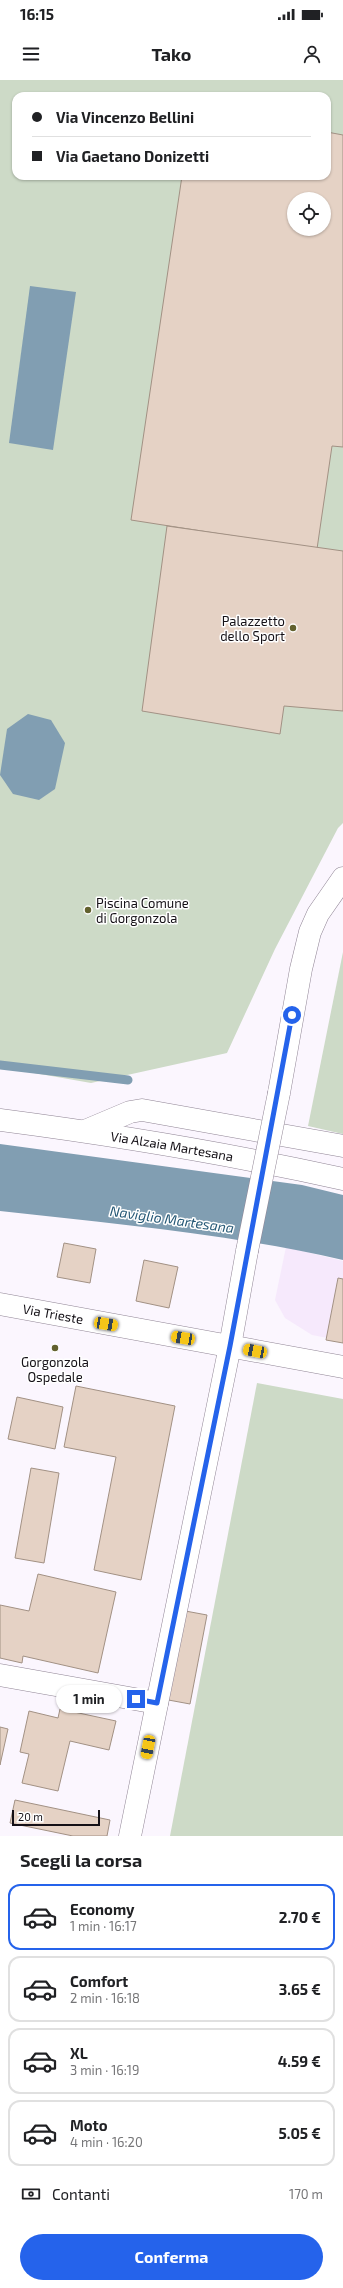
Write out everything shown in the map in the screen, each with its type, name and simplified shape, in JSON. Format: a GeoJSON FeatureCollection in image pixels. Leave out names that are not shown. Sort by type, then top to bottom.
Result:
{"type":"FeatureCollection","features":[{"type":"Feature","properties":{"kind":"street"},"geometry":{"type":"LineString","coordinates":[[130,1836],[230,1346],[246,1251],[279,1093],[301,969],[312,925],[328,897],[343,878]]}},
{"type":"Feature","properties":{"kind":"street"},"geometry":{"type":"LineString","coordinates":[[83,1131],[130,1112],[142,1110],[343,1146]]}},
{"type":"Feature","properties":{"kind":"street","name":"Via Alzaia Martesana"},"geometry":{"type":"LineString","coordinates":[[0,1120],[83,1131],[236,1157],[343,1179]]}},
{"type":"Feature","properties":{"kind":"street","name":"Via Trieste"},"geometry":{"type":"LineString","coordinates":[[0,1304],[343,1368]]}},
{"type":"Feature","properties":{"kind":"street"},"geometry":{"type":"LineString","coordinates":[[0,1674],[157,1703]]}},
{"type":"Feature","properties":{"kind":"shaded area"},"geometry":{"type":"Polygon","coordinates":[[[286,1247],[343,1261],[343,1341],[312,1335],[285,1318],[275,1300],[286,1247]]]}},
{"type":"Feature","properties":{"kind":"green space"},"geometry":{"type":"Polygon","coordinates":[[[0,80],[343,80],[343,823],[338,828],[275,949],[227,1053],[91,1083],[0,1067],[0,80]]]}},
{"type":"Feature","properties":{"kind":"green space"},"geometry":{"type":"Polygon","coordinates":[[[343,952],[343,1134],[308,1126],[343,952]]]}},
{"type":"Feature","properties":{"kind":"green space"},"geometry":{"type":"Polygon","coordinates":[[[257,1383],[343,1399],[343,1836],[170,1836],[257,1383]]]}},
{"type":"Feature","properties":{"kind":"water"},"geometry":{"type":"Polygon","coordinates":[[[30,286],[76,292],[53,450],[9,443],[30,286]]]}},
{"type":"Feature","properties":{"kind":"water"},"geometry":{"type":"Polygon","coordinates":[[[28,714],[51,720],[65,743],[55,789],[39,800],[13,794],[0,775],[7,729],[28,714]]]}},
{"type":"Feature","properties":{"kind":"water","name":"Naviglio Martesana"},"geometry":{"type":"Polygon","coordinates":[[[0,1144],[302,1185],[343,1195],[343,1260],[215,1236],[0,1211],[0,1144]]]}},
{"type":"Feature","properties":{"kind":"building"},"geometry":{"type":"Polygon","coordinates":[[[331,133],[343,135],[343,447],[332,446],[317,549],[131,520],[181,180],[331,180],[331,133]]]}},
{"type":"Feature","properties":{"kind":"building"},"geometry":{"type":"Polygon","coordinates":[[[167,526],[343,551],[343,711],[284,706],[280,734],[142,711],[167,526]]]}},
{"type":"Feature","properties":{"kind":"building"},"geometry":{"type":"Polygon","coordinates":[[[64,1243],[96,1249],[90,1283],[57,1277],[64,1243]]]}},
{"type":"Feature","properties":{"kind":"building"},"geometry":{"type":"Polygon","coordinates":[[[144,1260],[178,1267],[169,1308],[136,1301],[144,1260]]]}},
{"type":"Feature","properties":{"kind":"building"},"geometry":{"type":"Polygon","coordinates":[[[338,1278],[343,1279],[343,1343],[326,1340],[338,1278]]]}},
{"type":"Feature","properties":{"kind":"building"},"geometry":{"type":"Polygon","coordinates":[[[76,1386],[175,1406],[141,1580],[94,1570],[116,1457],[64,1447],[76,1386]]]}},
{"type":"Feature","properties":{"kind":"building"},"geometry":{"type":"Polygon","coordinates":[[[17,1397],[63,1407],[55,1449],[8,1439],[17,1397]]]}},
{"type":"Feature","properties":{"kind":"building"},"geometry":{"type":"Polygon","coordinates":[[[31,1468],[59,1473],[44,1563],[15,1558],[31,1468]]]}},
{"type":"Feature","properties":{"kind":"building"},"geometry":{"type":"Polygon","coordinates":[[[38,1574],[116,1592],[98,1673],[23,1656],[22,1663],[0,1658],[0,1605],[29,1611],[38,1574]]]}},
{"type":"Feature","properties":{"kind":"building"},"geometry":{"type":"Polygon","coordinates":[[[180,1610],[207,1615],[190,1704],[163,1699],[180,1610]]]}},
{"type":"Feature","properties":{"kind":"building"},"geometry":{"type":"Polygon","coordinates":[[[60,1709],[116,1721],[109,1750],[70,1741],[58,1791],[22,1783],[29,1754],[20,1752],[29,1711],[58,1718],[60,1709]]]}},
{"type":"Feature","properties":{"kind":"building"},"geometry":{"type":"Polygon","coordinates":[[[0,1727],[8,1729],[0,1765],[0,1727]]]}},
{"type":"Feature","properties":{"kind":"building"},"geometry":{"type":"Polygon","coordinates":[[[15,1800],[110,1820],[107,1836],[73,1836],[10,1823],[15,1800]]]}},
{"type":"Feature","properties":{"kind":"waterway"},"geometry":{"type":"LineString","coordinates":[[0,1065],[128,1080]]}},
{"type":"Feature","properties":{"kind":"place","name":"Palazzetto dello Sport"},"geometry":{"type":"Point","coordinates":[293,628]}},
{"type":"Feature","properties":{"kind":"place","name":"Piscina Comune di Gorgonzola"},"geometry":{"type":"Point","coordinates":[88,910]}},
{"type":"Feature","properties":{"kind":"place","name":"Gorgonzola Ospedale"},"geometry":{"type":"Point","coordinates":[55,1348]}},
{"type":"Feature","properties":{"kind":"route"},"geometry":{"type":"LineString","coordinates":[[136,1699],[157,1703],[230,1346],[246,1251],[279,1093],[292,1015]]}}]}
